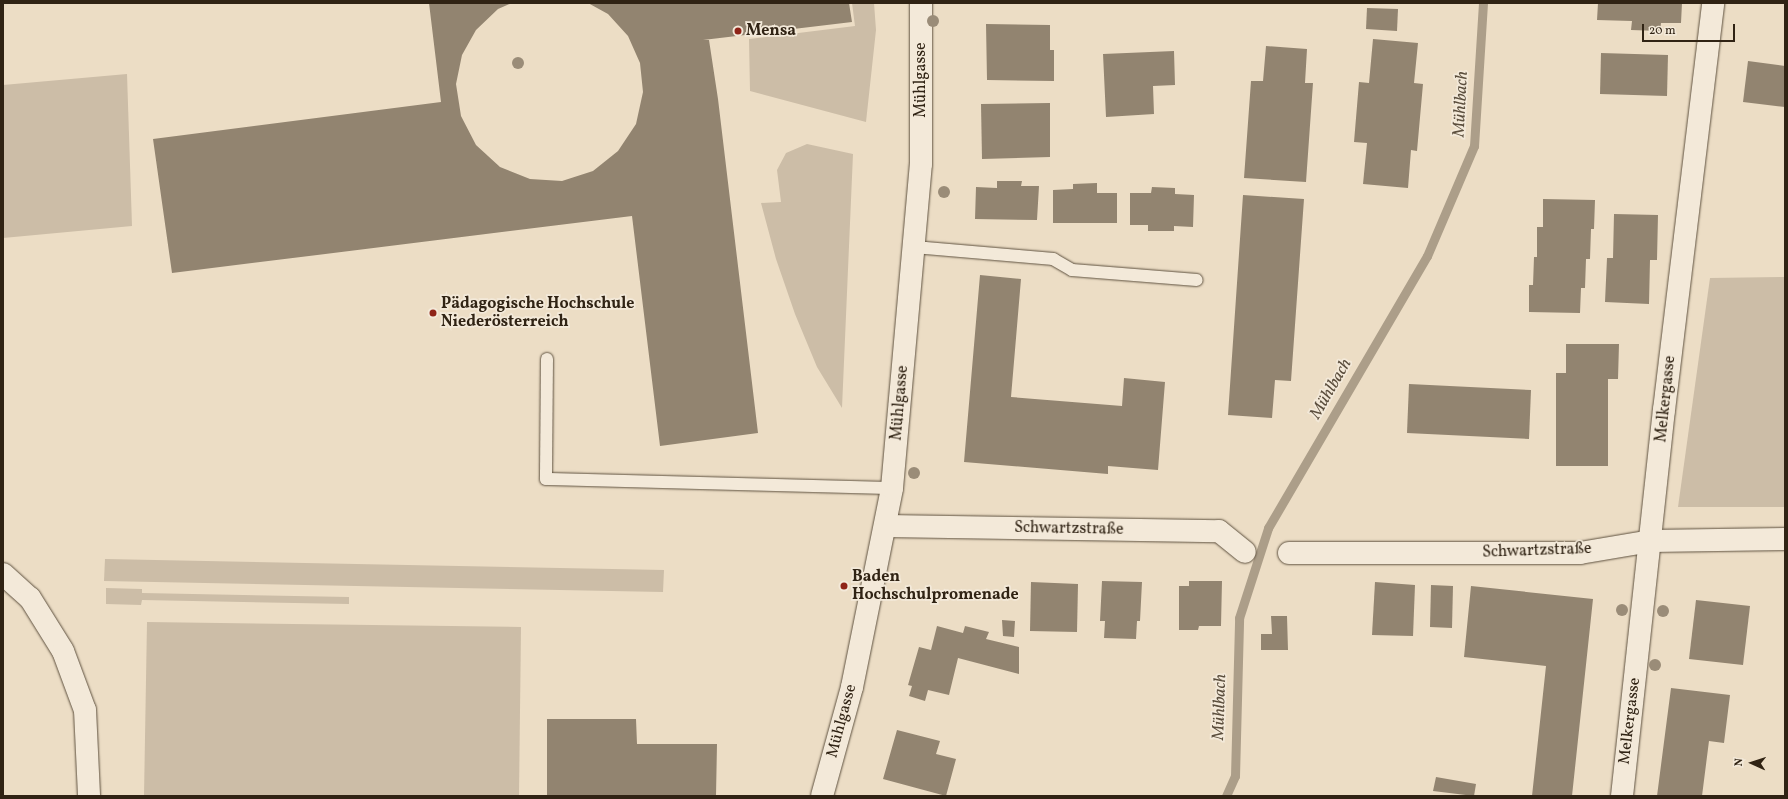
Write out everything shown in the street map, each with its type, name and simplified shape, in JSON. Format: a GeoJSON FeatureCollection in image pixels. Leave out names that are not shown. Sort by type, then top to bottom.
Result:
{"type":"FeatureCollection","features":[{"type":"Feature","properties":{"kind":"street","name":"Mühlgasse"},"geometry":{"type":"LineString","coordinates":[[822,796],[852,687],[886,526],[892,488],[921,164],[920,3]]}},
{"type":"Feature","properties":{"kind":"street","name":"Melkergasse"},"geometry":{"type":"LineString","coordinates":[[1622,796],[1665,402],[1713,3]]}},
{"type":"Feature","properties":{"kind":"street","name":"Schwartzstraße"},"geometry":{"type":"LineString","coordinates":[[886,526],[1219,531],[1245,552]]}},
{"type":"Feature","properties":{"kind":"street","name":"Schwartzstraße"},"geometry":{"type":"LineString","coordinates":[[1289,553],[1580,553],[1651,541],[1785,539]]}},
{"type":"Feature","properties":{"kind":"street"},"geometry":{"type":"LineString","coordinates":[[3,574],[30,598],[63,651],[85,710],[89,796]]}},
{"type":"Feature","properties":{"kind":"lane"},"geometry":{"type":"LineString","coordinates":[[914,247],[1053,259],[1072,270],[1197,280]]}},
{"type":"Feature","properties":{"kind":"lane"},"geometry":{"type":"LineString","coordinates":[[547,359],[546,479],[892,488]]}},
{"type":"Feature","properties":{"kind":"shaded area"},"geometry":{"type":"Polygon","coordinates":[[[852,3],[874,3],[876,30],[866,122],[750,91],[749,39],[855,26],[852,3]]]}},
{"type":"Feature","properties":{"kind":"shaded area"},"geometry":{"type":"Polygon","coordinates":[[[127,74],[132,226],[3,238],[3,85],[127,74]]]}},
{"type":"Feature","properties":{"kind":"shaded area"},"geometry":{"type":"Polygon","coordinates":[[[807,144],[853,154],[842,408],[817,367],[795,314],[776,259],[761,203],[781,202],[777,170],[786,153],[807,144]]]}},
{"type":"Feature","properties":{"kind":"shaded area"},"geometry":{"type":"Polygon","coordinates":[[[1785,277],[1785,507],[1678,507],[1710,278],[1785,277]]]}},
{"type":"Feature","properties":{"kind":"shaded area"},"geometry":{"type":"Polygon","coordinates":[[[105,559],[664,570],[663,592],[104,581],[105,559]]]}},
{"type":"Feature","properties":{"kind":"shaded area"},"geometry":{"type":"Polygon","coordinates":[[[106,588],[142,589],[142,593],[349,597],[349,604],[142,600],[141,605],[106,604],[106,588]]]}},
{"type":"Feature","properties":{"kind":"shaded area"},"geometry":{"type":"Polygon","coordinates":[[[147,622],[521,627],[519,796],[144,796],[147,622]]]}},
{"type":"Feature","properties":{"kind":"building"},"geometry":{"type":"Polygon","coordinates":[[[429,3],[512,3],[498,9],[476,30],[462,55],[456,84],[461,116],[476,145],[500,167],[530,179],[562,181],[593,171],[618,151],[636,124],[643,92],[640,63],[628,36],[608,14],[588,3],[849,3],[852,22],[703,40],[709,40],[718,99],[758,433],[660,446],[632,216],[172,273],[153,139],[441,102],[429,3]]]}},
{"type":"Feature","properties":{"kind":"building"},"geometry":{"type":"Polygon","coordinates":[[[1598,3],[1682,3],[1681,23],[1661,23],[1660,31],[1631,30],[1632,21],[1597,20],[1598,3]]]}},
{"type":"Feature","properties":{"kind":"building"},"geometry":{"type":"Polygon","coordinates":[[[1367,8],[1398,9],[1397,31],[1366,29],[1367,8]]]}},
{"type":"Feature","properties":{"kind":"building"},"geometry":{"type":"Polygon","coordinates":[[[986,24],[1050,25],[1050,50],[1054,50],[1054,81],[987,80],[986,24]]]}},
{"type":"Feature","properties":{"kind":"building"},"geometry":{"type":"Polygon","coordinates":[[[1373,39],[1418,43],[1414,83],[1423,84],[1417,151],[1411,150],[1408,188],[1363,184],[1367,143],[1354,142],[1359,82],[1369,83],[1373,39]]]}},
{"type":"Feature","properties":{"kind":"building"},"geometry":{"type":"Polygon","coordinates":[[[1266,46],[1307,49],[1305,83],[1313,83],[1306,182],[1244,178],[1251,81],[1263,81],[1266,46]]]}},
{"type":"Feature","properties":{"kind":"building"},"geometry":{"type":"Polygon","coordinates":[[[1174,51],[1175,85],[1153,86],[1154,114],[1106,117],[1103,54],[1174,51]]]}},
{"type":"Feature","properties":{"kind":"building"},"geometry":{"type":"Polygon","coordinates":[[[1601,53],[1668,55],[1667,96],[1600,94],[1601,53]]]}},
{"type":"Feature","properties":{"kind":"building"},"geometry":{"type":"Polygon","coordinates":[[[1748,61],[1785,66],[1785,107],[1743,102],[1748,61]]]}},
{"type":"Feature","properties":{"kind":"building"},"geometry":{"type":"Polygon","coordinates":[[[1050,103],[1050,157],[982,159],[981,104],[1050,103]]]}},
{"type":"Feature","properties":{"kind":"building"},"geometry":{"type":"Polygon","coordinates":[[[997,181],[1022,181],[1021,186],[1039,186],[1037,220],[975,219],[976,187],[997,188],[997,181]]]}},
{"type":"Feature","properties":{"kind":"building"},"geometry":{"type":"Polygon","coordinates":[[[1097,183],[1097,193],[1117,193],[1117,223],[1053,223],[1053,190],[1073,189],[1073,184],[1097,183]]]}},
{"type":"Feature","properties":{"kind":"building"},"geometry":{"type":"Polygon","coordinates":[[[1152,187],[1175,188],[1175,194],[1194,195],[1193,227],[1174,226],[1174,231],[1148,231],[1148,225],[1130,225],[1130,193],[1151,193],[1152,187]]]}},
{"type":"Feature","properties":{"kind":"building"},"geometry":{"type":"Polygon","coordinates":[[[1243,195],[1304,199],[1291,381],[1275,380],[1272,418],[1228,415],[1243,195]]]}},
{"type":"Feature","properties":{"kind":"building"},"geometry":{"type":"Polygon","coordinates":[[[1543,199],[1595,200],[1594,229],[1591,229],[1590,259],[1586,259],[1585,288],[1581,288],[1580,313],[1529,312],[1529,285],[1533,285],[1534,257],[1537,257],[1537,227],[1543,227],[1543,199]]]}},
{"type":"Feature","properties":{"kind":"building"},"geometry":{"type":"Polygon","coordinates":[[[1614,214],[1658,215],[1657,260],[1650,260],[1649,304],[1605,302],[1607,258],[1613,258],[1614,214]]]}},
{"type":"Feature","properties":{"kind":"building"},"geometry":{"type":"Polygon","coordinates":[[[980,275],[1021,279],[1011,397],[1122,406],[1124,378],[1165,382],[1158,470],[1108,466],[1108,474],[964,462],[980,275]]]}},
{"type":"Feature","properties":{"kind":"building"},"geometry":{"type":"Polygon","coordinates":[[[1566,344],[1619,344],[1618,379],[1608,379],[1608,466],[1556,466],[1556,373],[1566,373],[1566,344]]]}},
{"type":"Feature","properties":{"kind":"building"},"geometry":{"type":"Polygon","coordinates":[[[1409,384],[1531,390],[1529,439],[1407,433],[1409,384]]]}},
{"type":"Feature","properties":{"kind":"building"},"geometry":{"type":"Polygon","coordinates":[[[1102,581],[1142,582],[1140,621],[1137,621],[1136,639],[1104,638],[1105,621],[1100,621],[1102,581]]]}},
{"type":"Feature","properties":{"kind":"building"},"geometry":{"type":"Polygon","coordinates":[[[1189,581],[1222,581],[1221,626],[1199,626],[1198,630],[1179,630],[1179,586],[1189,586],[1189,581]]]}},
{"type":"Feature","properties":{"kind":"building"},"geometry":{"type":"Polygon","coordinates":[[[1031,582],[1078,584],[1077,632],[1030,631],[1031,582]]]}},
{"type":"Feature","properties":{"kind":"building"},"geometry":{"type":"Polygon","coordinates":[[[1375,582],[1415,585],[1413,636],[1372,635],[1375,582]]]}},
{"type":"Feature","properties":{"kind":"building"},"geometry":{"type":"Polygon","coordinates":[[[1431,585],[1453,586],[1452,628],[1430,627],[1431,585]]]}},
{"type":"Feature","properties":{"kind":"building"},"geometry":{"type":"Polygon","coordinates":[[[1471,586],[1593,599],[1572,796],[1532,796],[1546,666],[1464,657],[1471,586]]]}},
{"type":"Feature","properties":{"kind":"building"},"geometry":{"type":"Polygon","coordinates":[[[1696,600],[1750,606],[1743,665],[1689,659],[1696,600]]]}},
{"type":"Feature","properties":{"kind":"building"},"geometry":{"type":"Polygon","coordinates":[[[1271,616],[1287,616],[1288,650],[1261,650],[1261,634],[1272,634],[1271,616]]]}},
{"type":"Feature","properties":{"kind":"building"},"geometry":{"type":"Polygon","coordinates":[[[1002,620],[1015,621],[1014,637],[1003,636],[1002,620]]]}},
{"type":"Feature","properties":{"kind":"building"},"geometry":{"type":"Polygon","coordinates":[[[937,626],[963,633],[965,626],[989,632],[986,639],[1019,647],[1019,674],[958,658],[949,695],[928,690],[925,701],[909,696],[912,686],[908,685],[919,647],[931,650],[937,626]]]}},
{"type":"Feature","properties":{"kind":"building"},"geometry":{"type":"Polygon","coordinates":[[[1671,688],[1730,695],[1724,743],[1709,741],[1702,796],[1657,796],[1671,688]]]}},
{"type":"Feature","properties":{"kind":"building"},"geometry":{"type":"Polygon","coordinates":[[[547,719],[636,719],[637,744],[717,744],[716,796],[547,796],[547,719]]]}},
{"type":"Feature","properties":{"kind":"building"},"geometry":{"type":"Polygon","coordinates":[[[897,730],[940,741],[936,754],[956,759],[946,796],[883,779],[897,730]]]}},
{"type":"Feature","properties":{"kind":"building"},"geometry":{"type":"Polygon","coordinates":[[[1436,777],[1476,784],[1474,796],[1433,791],[1436,777]]]}},
{"type":"Feature","properties":{"kind":"waterway","name":"Mühlbach"},"geometry":{"type":"LineString","coordinates":[[1226,796],[1235,776],[1239,618],[1268,528],[1427,256],[1474,146],[1483,3]]}},
{"type":"Feature","properties":{"kind":"place","name":"Mensa"},"geometry":{"type":"Point","coordinates":[738,31]}},
{"type":"Feature","properties":{"kind":"place","name":"Pädagogische Hochschule Niederösterreich"},"geometry":{"type":"Point","coordinates":[433,313]}},
{"type":"Feature","properties":{"kind":"place","name":"Baden Hochschulpromenade"},"geometry":{"type":"Point","coordinates":[844,586]}}]}
